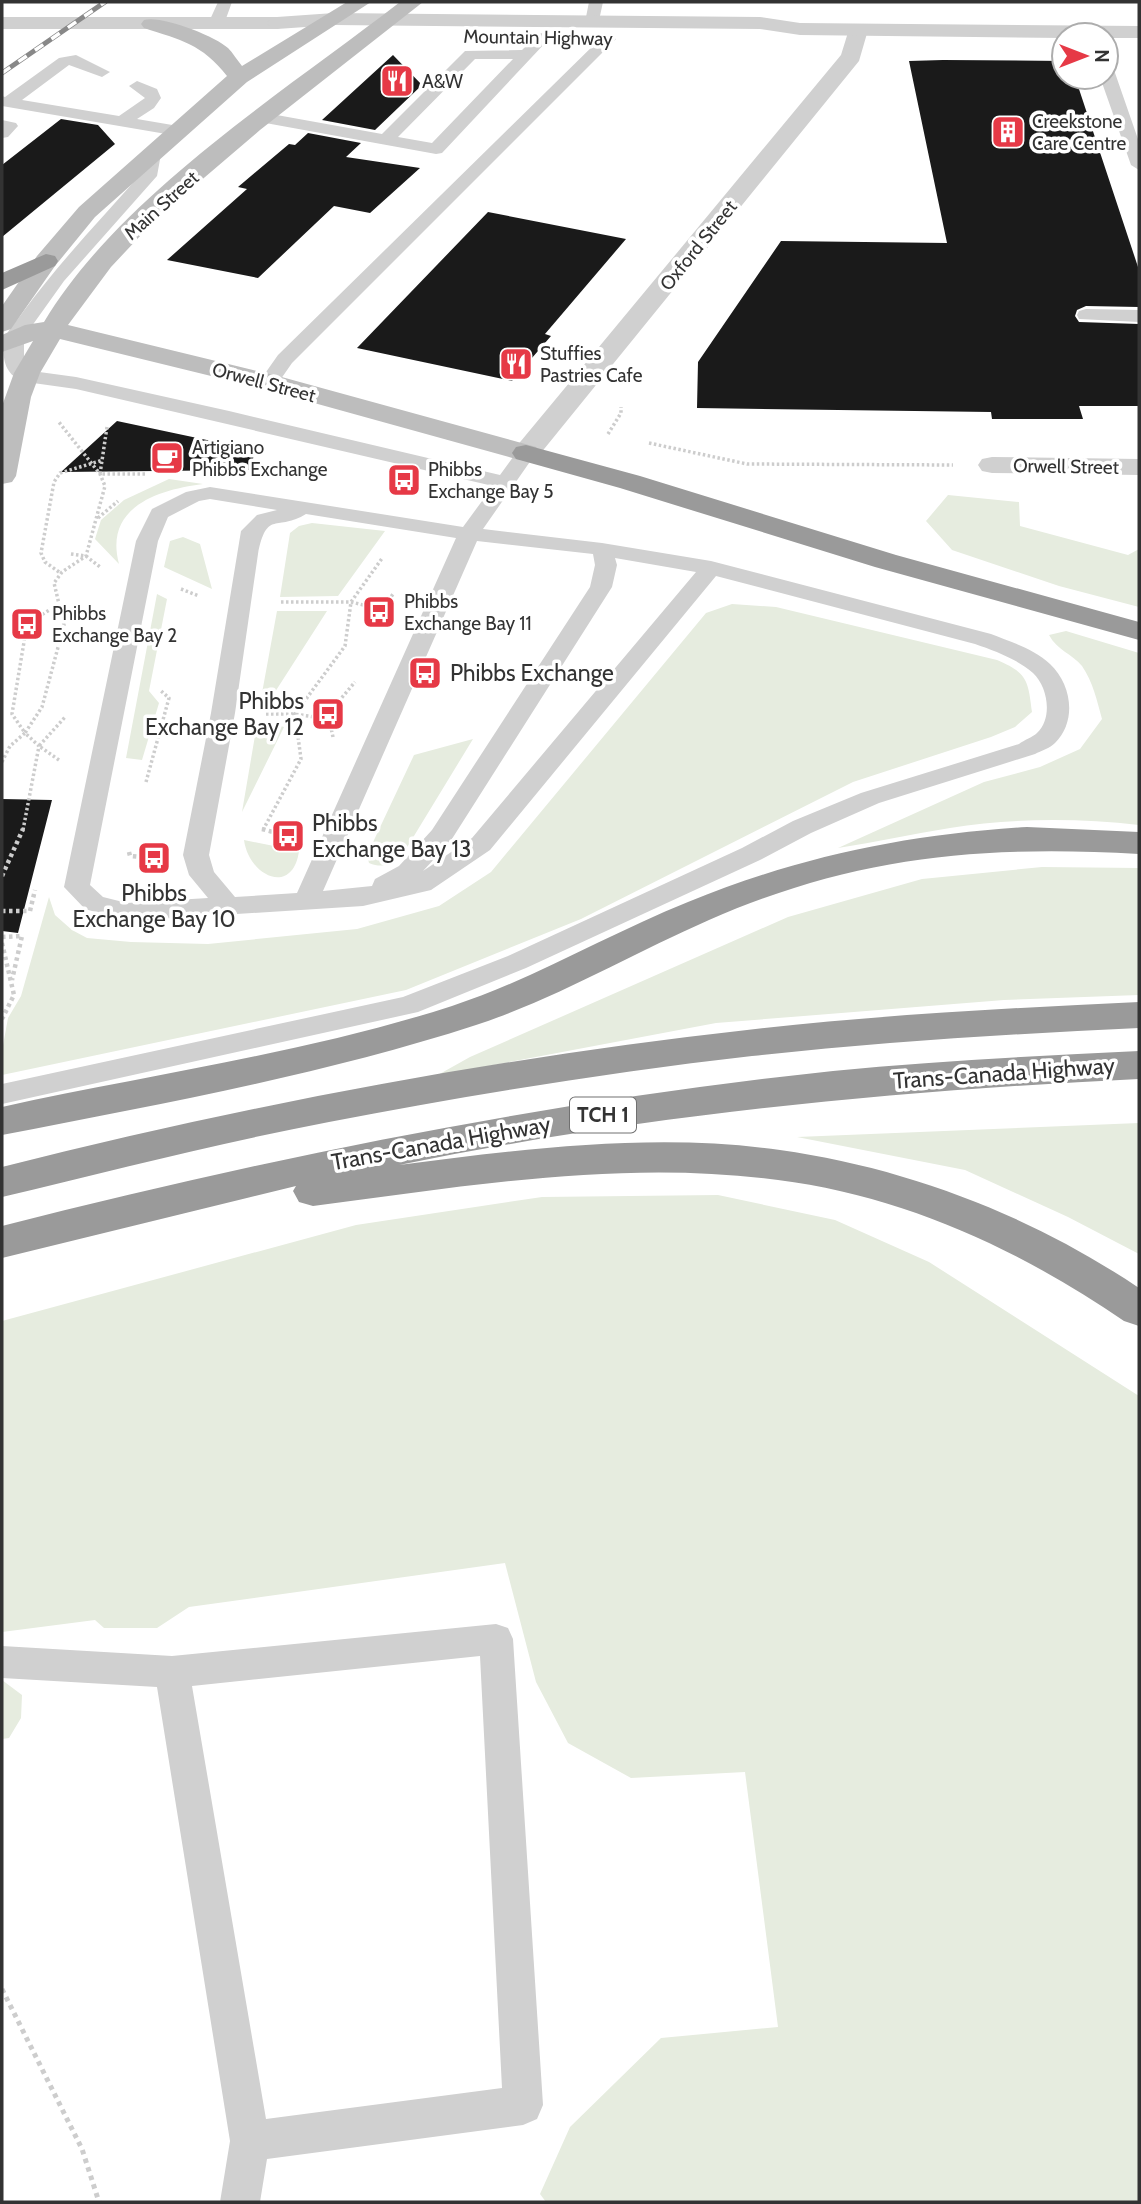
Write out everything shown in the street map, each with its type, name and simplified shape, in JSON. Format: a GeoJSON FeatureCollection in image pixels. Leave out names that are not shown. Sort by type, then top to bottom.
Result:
{"type":"FeatureCollection","features":[{"type":"Feature","properties":{"kind":"highway"},"geometry":{"type":"LineString","coordinates":[[2,283],[46,261]]}},
{"type":"Feature","properties":{"kind":"highway"},"geometry":{"type":"LineString","coordinates":[[526,453],[1139,631]]}},
{"type":"Feature","properties":{"kind":"highway"},"geometry":{"type":"LineString","coordinates":[[2,1121],[95,1086],[329,1052],[401,1035],[536,989],[699,910],[770,883],[839,863],[903,850],[972,841],[1045,839],[1139,843]]}},
{"type":"Feature","properties":{"kind":"highway","name":"TCH 1"},"geometry":{"type":"LineString","coordinates":[[2,1182],[85,1160],[273,1118],[456,1085],[639,1057],[819,1036],[1139,1015]]}},
{"type":"Feature","properties":{"kind":"highway","name":"Trans-Canada Highway"},"geometry":{"type":"LineString","coordinates":[[2,1242],[283,1173],[443,1141],[653,1107],[834,1085],[1139,1065]]}},
{"type":"Feature","properties":{"kind":"highway"},"geometry":{"type":"LineString","coordinates":[[75,1222],[491,1167],[573,1161],[727,1160],[799,1168],[877,1186],[953,1210],[1028,1243],[1109,1287],[1139,1309]]}},
{"type":"Feature","properties":{"kind":"main road","name":"Main Street"},"geometry":{"type":"LineString","coordinates":[[6,335],[46,261],[87,212],[239,77],[361,2]]}},
{"type":"Feature","properties":{"kind":"main road","name":"Main Street"},"geometry":{"type":"LineString","coordinates":[[2,476],[26,376],[52,329],[86,278],[111,250],[260,117],[413,2]]}},
{"type":"Feature","properties":{"kind":"main road"},"geometry":{"type":"LineString","coordinates":[[151,23],[187,35],[219,51],[239,77]]}},
{"type":"Feature","properties":{"kind":"main road","name":"Orwell Street"},"geometry":{"type":"LineString","coordinates":[[6,335],[52,329],[269,382],[526,453]]}},
{"type":"Feature","properties":{"kind":"street"},"geometry":{"type":"LineString","coordinates":[[2,41],[60,2]]}},
{"type":"Feature","properties":{"kind":"street","name":"Mountain Highway"},"geometry":{"type":"LineString","coordinates":[[277,23],[311,32],[594,12],[760,23],[800,29],[1050,32]]}},
{"type":"Feature","properties":{"kind":"street","name":"Mountain Highway"},"geometry":{"type":"LineString","coordinates":[[2,23],[216,24],[334,19],[382,26],[608,39],[759,37],[800,29]]}},
{"type":"Feature","properties":{"kind":"street","name":"Oxford Street"},"geometry":{"type":"LineString","coordinates":[[526,453],[851,56],[857,30]]}},
{"type":"Feature","properties":{"kind":"street","name":"Mountain Highway"},"geometry":{"type":"LineString","coordinates":[[1120,32],[1139,32]]}},
{"type":"Feature","properties":{"kind":"street","name":"Orwell Street"},"geometry":{"type":"LineString","coordinates":[[992,465],[1139,467]]}},
{"type":"Feature","properties":{"kind":"lane"},"geometry":{"type":"LineString","coordinates":[[216,24],[225,2]]}},
{"type":"Feature","properties":{"kind":"lane"},"geometry":{"type":"LineString","coordinates":[[260,117],[436,149],[542,37]]}},
{"type":"Feature","properties":{"kind":"lane"},"geometry":{"type":"LineString","coordinates":[[269,382],[285,359],[608,39]]}},
{"type":"Feature","properties":{"kind":"lane"},"geometry":{"type":"LineString","coordinates":[[386,140],[471,54],[526,55]]}},
{"type":"Feature","properties":{"kind":"lane"},"geometry":{"type":"LineString","coordinates":[[5,101],[65,61],[76,60],[102,72]]}},
{"type":"Feature","properties":{"kind":"lane"},"geometry":{"type":"LineString","coordinates":[[121,121],[148,105],[152,98],[150,92],[137,86]]}},
{"type":"Feature","properties":{"kind":"lane"},"geometry":{"type":"LineString","coordinates":[[1113,91],[1139,165]]}},
{"type":"Feature","properties":{"kind":"lane"},"geometry":{"type":"LineString","coordinates":[[5,101],[53,106],[178,131]]}},
{"type":"Feature","properties":{"kind":"lane"},"geometry":{"type":"LineString","coordinates":[[5,128],[53,106]]}},
{"type":"Feature","properties":{"kind":"lane"},"geometry":{"type":"LineString","coordinates":[[26,376],[14,366],[6,335],[148,176],[153,154]]}},
{"type":"Feature","properties":{"kind":"lane"},"geometry":{"type":"LineString","coordinates":[[1087,315],[1139,316]]}},
{"type":"Feature","properties":{"kind":"lane","name":"Orwell Street"},"geometry":{"type":"LineString","coordinates":[[26,376],[76,383],[504,482]]}},
{"type":"Feature","properties":{"kind":"lane"},"geometry":{"type":"LineString","coordinates":[[305,902],[469,534],[526,453]]}},
{"type":"Feature","properties":{"kind":"lane"},"geometry":{"type":"LineString","coordinates":[[2,1094],[95,1086],[409,1005],[517,962],[751,854],[802,827],[870,798],[1027,749],[1046,738],[1058,719],[1058,703],[1053,684],[1042,669],[1015,651],[884,612],[711,568],[602,549],[469,534],[210,493],[193,496],[159,513],[147,541],[77,887],[94,903],[127,912],[363,897],[422,884],[481,844],[711,568]]}},
{"type":"Feature","properties":{"kind":"lane"},"geometry":{"type":"LineString","coordinates":[[229,906],[202,875],[196,855],[223,713],[251,531],[264,519],[288,512],[326,511]]}},
{"type":"Feature","properties":{"kind":"lane"},"geometry":{"type":"LineString","coordinates":[[363,897],[408,872],[441,836],[601,587],[606,565],[602,549]]}},
{"type":"Feature","properties":{"kind":"lane"},"geometry":{"type":"LineString","coordinates":[[2,1662],[172,1672],[496,1639],[523,2105],[250,2141]]}},
{"type":"Feature","properties":{"kind":"lane"},"geometry":{"type":"LineString","coordinates":[[172,1672],[250,2141],[240,2202]]}},
{"type":"Feature","properties":{"kind":"path"},"geometry":{"type":"LineString","coordinates":[[2,762],[10,746],[25,733],[42,707],[65,615],[54,586],[59,572],[86,556],[104,486],[100,474],[55,418]]}},
{"type":"Feature","properties":{"kind":"path"},"geometry":{"type":"LineString","coordinates":[[100,474],[109,430],[105,422]]}},
{"type":"Feature","properties":{"kind":"path"},"geometry":{"type":"LineString","coordinates":[[597,431],[621,436]]}},
{"type":"Feature","properties":{"kind":"path"},"geometry":{"type":"LineString","coordinates":[[646,442],[747,464],[992,465]]}},
{"type":"Feature","properties":{"kind":"path"},"geometry":{"type":"LineString","coordinates":[[59,572],[45,562],[41,554],[54,482],[60,473],[103,460]]}},
{"type":"Feature","properties":{"kind":"path"},"geometry":{"type":"LineString","coordinates":[[100,474],[151,474]]}},
{"type":"Feature","properties":{"kind":"path"},"geometry":{"type":"LineString","coordinates":[[288,836],[261,830],[301,759],[295,714],[345,646],[351,602],[391,546]]}},
{"type":"Feature","properties":{"kind":"path"},"geometry":{"type":"LineString","coordinates":[[41,554],[50,554]]}},
{"type":"Feature","properties":{"kind":"path"},"geometry":{"type":"LineString","coordinates":[[71,554],[86,556],[106,572]]}},
{"type":"Feature","properties":{"kind":"path"},"geometry":{"type":"LineString","coordinates":[[176,587],[206,600]]}},
{"type":"Feature","properties":{"kind":"path"},"geometry":{"type":"LineString","coordinates":[[279,602],[351,602],[381,609]]}},
{"type":"Feature","properties":{"kind":"path"},"geometry":{"type":"LineString","coordinates":[[39,746],[25,733],[12,714],[27,624],[60,604]]}},
{"type":"Feature","properties":{"kind":"path"},"geometry":{"type":"LineString","coordinates":[[2,876],[21,839],[39,746],[68,713]]}},
{"type":"Feature","properties":{"kind":"path"},"geometry":{"type":"LineString","coordinates":[[259,713],[295,714],[328,719]]}},
{"type":"Feature","properties":{"kind":"path"},"geometry":{"type":"LineString","coordinates":[[2,937],[22,936],[11,985]]}},
{"type":"Feature","properties":{"kind":"path"},"geometry":{"type":"LineString","coordinates":[[2,943],[14,995],[2,1020]]}},
{"type":"Feature","properties":{"kind":"path"},"geometry":{"type":"LineString","coordinates":[[2,1989],[82,2149],[99,2202]]}},
{"type":"Feature","properties":{"kind":"shaded area"},"geometry":{"type":"Polygon","coordinates":[[[169,479],[203,484],[168,491],[138,505],[119,529],[116,545],[119,564],[95,539],[101,520],[124,500],[169,479]]]}},
{"type":"Feature","properties":{"kind":"shaded area"},"geometry":{"type":"Polygon","coordinates":[[[948,495],[1019,502],[1020,526],[1128,555],[1139,549],[1139,607],[1059,586],[952,550],[926,521],[948,495]]]}},
{"type":"Feature","properties":{"kind":"shaded area"},"geometry":{"type":"Polygon","coordinates":[[[312,523],[385,531],[338,596],[280,597],[290,533],[299,526],[312,523]]]}},
{"type":"Feature","properties":{"kind":"shaded area"},"geometry":{"type":"Polygon","coordinates":[[[183,537],[200,544],[212,589],[164,567],[170,541],[183,537]]]}},
{"type":"Feature","properties":{"kind":"shaded area"},"geometry":{"type":"Polygon","coordinates":[[[157,594],[167,599],[149,691],[159,703],[142,760],[126,758],[157,594]]]}},
{"type":"Feature","properties":{"kind":"shaded area"},"geometry":{"type":"Polygon","coordinates":[[[732,604],[776,607],[997,660],[1015,669],[1025,679],[1032,712],[1015,727],[991,737],[853,782],[581,919],[406,990],[2,1075],[2,1051],[8,1018],[21,996],[49,897],[55,915],[72,930],[87,938],[208,944],[357,929],[439,906],[491,872],[706,613],[732,604]]]}},
{"type":"Feature","properties":{"kind":"shaded area"},"geometry":{"type":"Polygon","coordinates":[[[277,611],[327,611],[266,706],[260,704],[277,611]]]}},
{"type":"Feature","properties":{"kind":"shaded area"},"geometry":{"type":"Polygon","coordinates":[[[1066,631],[1139,653],[1139,825],[1069,820],[997,822],[838,848],[984,782],[1040,767],[1080,749],[1102,719],[1086,672],[1049,635],[1066,631]]]}},
{"type":"Feature","properties":{"kind":"shaded area"},"geometry":{"type":"Polygon","coordinates":[[[267,722],[284,727],[242,812],[257,724],[267,722]]]}},
{"type":"Feature","properties":{"kind":"shaded area"},"geometry":{"type":"Polygon","coordinates":[[[473,739],[403,854],[387,865],[369,863],[367,855],[414,755],[473,739]]]}},
{"type":"Feature","properties":{"kind":"shaded area"},"geometry":{"type":"Polygon","coordinates":[[[244,840],[299,851],[295,865],[289,873],[280,877],[262,872],[254,864],[244,840]]]}},
{"type":"Feature","properties":{"kind":"shaded area"},"geometry":{"type":"Polygon","coordinates":[[[1042,867],[1139,868],[1139,995],[1004,1000],[716,1023],[436,1076],[470,1057],[788,917],[922,879],[1042,867]]]}},
{"type":"Feature","properties":{"kind":"shaded area"},"geometry":{"type":"Polygon","coordinates":[[[1139,1123],[1139,1254],[1068,1217],[965,1170],[797,1137],[1139,1123]]]}},
{"type":"Feature","properties":{"kind":"shaded area"},"geometry":{"type":"Polygon","coordinates":[[[718,1195],[835,1220],[929,1262],[1139,1396],[1139,2202],[546,2202],[540,2194],[570,2127],[661,2038],[778,2027],[745,1772],[631,1778],[568,1743],[536,1682],[505,1563],[189,1607],[157,1628],[104,1628],[95,1620],[2,1632],[2,1321],[356,1225],[542,1197],[718,1195]]]}},
{"type":"Feature","properties":{"kind":"shaded area"},"geometry":{"type":"Polygon","coordinates":[[[2,1680],[22,1695],[21,1718],[9,1738],[2,1739],[2,1680]]]}},
{"type":"Feature","properties":{"kind":"building"},"geometry":{"type":"Polygon","coordinates":[[[393,55],[422,85],[375,130],[322,120],[393,55]]]}},
{"type":"Feature","properties":{"kind":"building"},"geometry":{"type":"Polygon","coordinates":[[[909,61],[1050,61],[1050,91],[1080,91],[1139,270],[1139,307],[1086,306],[1077,310],[1075,316],[1079,322],[1139,324],[1139,406],[1079,406],[1083,419],[992,419],[991,412],[697,408],[698,362],[781,241],[947,243],[909,61]]]}},
{"type":"Feature","properties":{"kind":"building"},"geometry":{"type":"Polygon","coordinates":[[[61,119],[98,125],[115,144],[2,237],[2,165],[61,119]]]}},
{"type":"Feature","properties":{"kind":"building"},"geometry":{"type":"Polygon","coordinates":[[[308,133],[361,143],[346,157],[420,168],[370,213],[334,206],[258,278],[167,260],[247,189],[238,187],[289,144],[295,145],[308,133]]]}},
{"type":"Feature","properties":{"kind":"building"},"geometry":{"type":"Polygon","coordinates":[[[488,212],[626,239],[545,334],[551,336],[512,381],[357,348],[488,212]]]}},
{"type":"Feature","properties":{"kind":"building"},"geometry":{"type":"Polygon","coordinates":[[[117,421],[254,450],[252,470],[61,472],[117,421]]]}},
{"type":"Feature","properties":{"kind":"building"},"geometry":{"type":"Polygon","coordinates":[[[2,799],[52,800],[18,933],[2,931],[2,799]]]}},
{"type":"Feature","properties":{"kind":"railway"},"geometry":{"type":"LineString","coordinates":[[2,73],[105,2]]}},
{"type":"Feature","properties":{"kind":"place","name":"A&W"},"geometry":{"type":"Point","coordinates":[397,81]}},
{"type":"Feature","properties":{"kind":"place","name":"Creekstone Care Centre"},"geometry":{"type":"Point","coordinates":[1008,132]}},
{"type":"Feature","properties":{"kind":"place","name":"Stuffies Pastries Cafe"},"geometry":{"type":"Point","coordinates":[516,364]}},
{"type":"Feature","properties":{"kind":"place","name":"Artigiano Phibbs Exchange"},"geometry":{"type":"Point","coordinates":[167,458]}},
{"type":"Feature","properties":{"kind":"place","name":"Phibbs Exchange Bay 5"},"geometry":{"type":"Point","coordinates":[404,480]}},
{"type":"Feature","properties":{"kind":"place","name":"Phibbs Exchange Bay 11"},"geometry":{"type":"Point","coordinates":[379,612]}},
{"type":"Feature","properties":{"kind":"place","name":"Phibbs Exchange Bay 2"},"geometry":{"type":"Point","coordinates":[27,624]}},
{"type":"Feature","properties":{"kind":"place","name":"Phibbs Exchange"},"geometry":{"type":"Point","coordinates":[425,673]}},
{"type":"Feature","properties":{"kind":"place","name":"Phibbs Exchange Bay 12"},"geometry":{"type":"Point","coordinates":[328,714]}},
{"type":"Feature","properties":{"kind":"place","name":"Phibbs Exchange Bay 13"},"geometry":{"type":"Point","coordinates":[288,836]}},
{"type":"Feature","properties":{"kind":"place","name":"Phibbs Exchange Bay 10"},"geometry":{"type":"Point","coordinates":[154,858]}}]}
